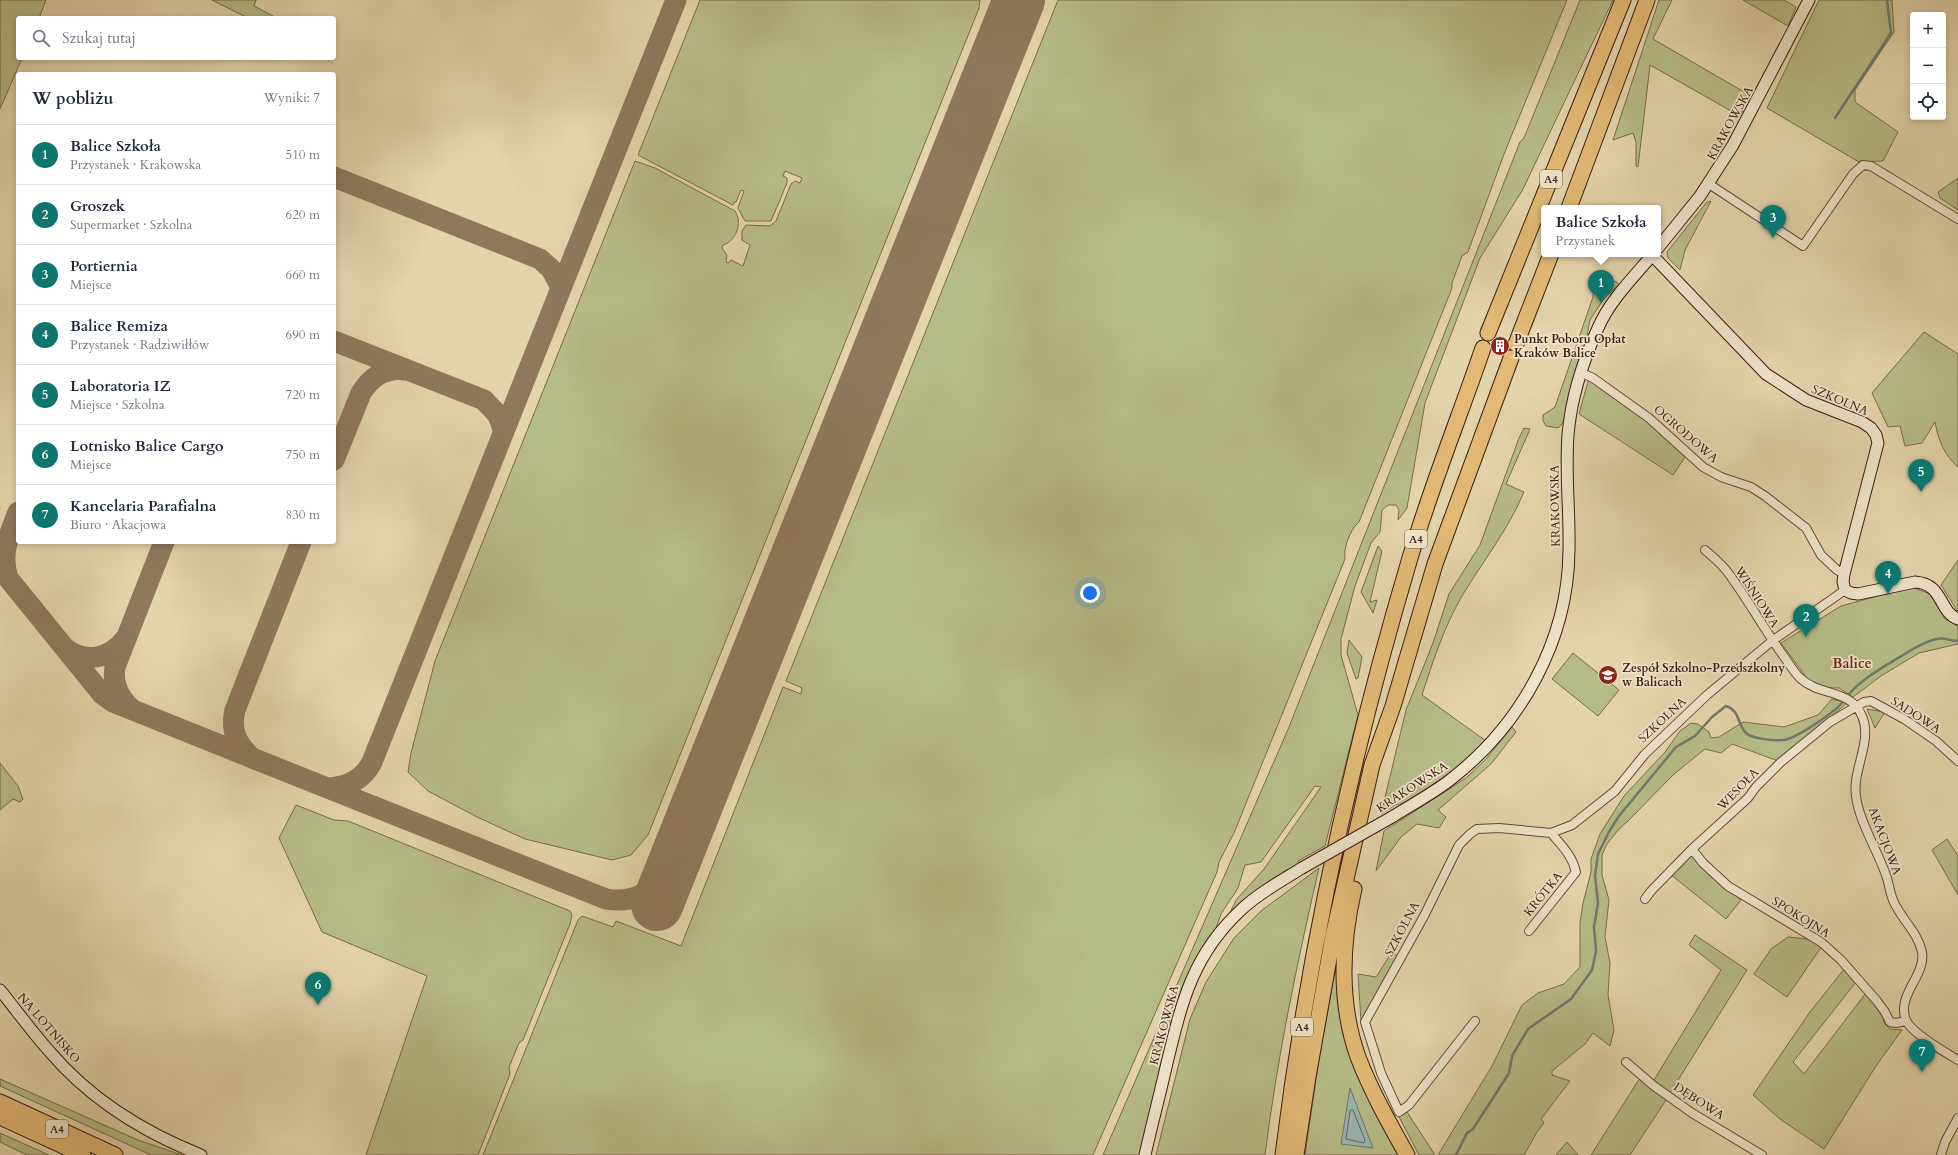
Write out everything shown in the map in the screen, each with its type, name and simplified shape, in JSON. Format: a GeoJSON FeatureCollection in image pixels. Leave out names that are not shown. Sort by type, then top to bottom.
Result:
{"type":"FeatureCollection","features":[{"type":"Feature","properties":{"kind":"highway","name":"A4"},"geometry":{"type":"LineString","coordinates":[[1488,333],[1623,0]]}},
{"type":"Feature","properties":{"kind":"highway","name":"A4"},"geometry":{"type":"LineString","coordinates":[[1570,205],[1647,0]]}},
{"type":"Feature","properties":{"kind":"highway"},"geometry":{"type":"LineString","coordinates":[[1516,344],[1550,257]]}},
{"type":"Feature","properties":{"kind":"highway","name":"A4"},"geometry":{"type":"LineString","coordinates":[[1283,1155],[1289,1108],[1317,944],[1351,775],[1410,558],[1483,348]]}},
{"type":"Feature","properties":{"kind":"highway","name":"A4"},"geometry":{"type":"LineString","coordinates":[[1296,1155],[1324,988],[1360,813],[1372,766],[1392,706],[1435,564],[1511,358]]}},
{"type":"Feature","properties":{"kind":"highway","name":"A4"},"geometry":{"type":"LineString","coordinates":[[1392,706],[1347,924],[1344,963],[1345,994],[1350,1029],[1358,1057],[1375,1095],[1407,1155]]}},
{"type":"Feature","properties":{"kind":"highway","name":"A4"},"geometry":{"type":"LineString","coordinates":[[0,1102],[115,1155]]}},
{"type":"Feature","properties":{"kind":"highway","name":"A4"},"geometry":{"type":"LineString","coordinates":[[0,1117],[83,1155]]}},
{"type":"Feature","properties":{"kind":"street","name":"KRAKOWSKA"},"geometry":{"type":"LineString","coordinates":[[1661,243],[1709,184],[1745,125],[1809,0]]}},
{"type":"Feature","properties":{"kind":"street"},"geometry":{"type":"LineString","coordinates":[[1709,184],[1802,246],[1853,174],[1863,165],[1871,166],[1958,219]]}},
{"type":"Feature","properties":{"kind":"street","name":"KRAKOWSKA"},"geometry":{"type":"LineString","coordinates":[[1145,1155],[1180,1010],[1191,979],[1201,959],[1218,934],[1246,905],[1268,889],[1392,817],[1443,785],[1481,752],[1500,731],[1522,701],[1547,658],[1558,627],[1568,580],[1568,436],[1573,407],[1589,349],[1602,319],[1650,257]]}},
{"type":"Feature","properties":{"kind":"street","name":"SZKOLNA"},"geometry":{"type":"LineString","coordinates":[[1475,1021],[1409,1106],[1399,1112],[1381,1073],[1365,1022],[1424,916],[1459,845],[1478,829],[1499,828],[1551,833],[1572,825],[1604,802],[1662,736],[1708,695],[1772,641],[1845,590],[1843,582],[1844,574],[1878,442],[1876,435],[1871,428],[1862,422],[1806,400],[1766,374],[1659,257]]}},
{"type":"Feature","properties":{"kind":"street","name":"OGRODOWA"},"geometry":{"type":"LineString","coordinates":[[1582,373],[1593,378],[1650,418],[1703,467],[1721,478],[1751,487],[1765,496],[1806,528],[1821,555],[1829,564],[1844,574]]}},
{"type":"Feature","properties":{"kind":"street","name":"WIŚNIOWA"},"geometry":{"type":"LineString","coordinates":[[1705,550],[1728,573],[1772,641]]}},
{"type":"Feature","properties":{"kind":"street"},"geometry":{"type":"LineString","coordinates":[[1845,590],[1858,594],[1915,582],[1923,582],[1939,596],[1946,610],[1953,617],[1958,619]]}},
{"type":"Feature","properties":{"kind":"street"},"geometry":{"type":"LineString","coordinates":[[1772,641],[1805,682],[1817,690],[1849,699],[1857,706]]}},
{"type":"Feature","properties":{"kind":"street","name":"SADOWA"},"geometry":{"type":"LineString","coordinates":[[1857,706],[1864,702],[1871,701],[1890,710],[1936,741],[1958,761]]}},
{"type":"Feature","properties":{"kind":"street","name":"WESOŁA"},"geometry":{"type":"LineString","coordinates":[[1646,899],[1651,891],[1692,849],[1748,798],[1756,787],[1781,762],[1830,722],[1857,706]]}},
{"type":"Feature","properties":{"kind":"street","name":"AKACJOWA"},"geometry":{"type":"LineString","coordinates":[[1857,706],[1862,716],[1865,730],[1856,780],[1856,796],[1861,815],[1887,878],[1893,900],[1920,944],[1922,953],[1922,964],[1908,992],[1903,1007],[1906,1021]]}},
{"type":"Feature","properties":{"kind":"street","name":"KRÓTKA"},"geometry":{"type":"LineString","coordinates":[[1529,931],[1576,872],[1574,860],[1551,833]]}},
{"type":"Feature","properties":{"kind":"street","name":"SPOKOJNA"},"geometry":{"type":"LineString","coordinates":[[1692,849],[1728,886],[1821,942],[1841,960],[1877,1001],[1886,1012],[1890,1022],[1896,1024],[1906,1021]]}},
{"type":"Feature","properties":{"kind":"street","name":"NA LOTNISKO"},"geometry":{"type":"LineString","coordinates":[[0,990],[49,1052],[98,1098],[136,1125],[201,1155]]}},
{"type":"Feature","properties":{"kind":"street"},"geometry":{"type":"LineString","coordinates":[[1906,1021],[1914,1030],[1958,1060]]}},
{"type":"Feature","properties":{"kind":"street","name":"DĘBOWA"},"geometry":{"type":"LineString","coordinates":[[1626,1062],[1654,1086],[1692,1113],[1762,1155]]}},
{"type":"Feature","properties":{"kind":"street"},"geometry":{"type":"LineString","coordinates":[[1941,1155],[1945,1142],[1958,1118]]}},
{"type":"Feature","properties":{"kind":"green space"},"geometry":{"type":"Polygon","coordinates":[[[0,0],[46,0],[40,16],[16,16],[16,60],[21,60],[0,109],[0,0]]]}},
{"type":"Feature","properties":{"kind":"green space"},"geometry":{"type":"Polygon","coordinates":[[[212,0],[256,0],[254,6],[273,16],[244,16],[212,0]]]}},
{"type":"Feature","properties":{"kind":"green space"},"geometry":{"type":"Polygon","coordinates":[[[700,0],[980,0],[979,8],[648,835],[631,855],[612,860],[525,839],[477,817],[428,791],[408,772],[411,753],[435,661],[635,161],[655,168],[735,211],[738,221],[737,231],[735,236],[728,243],[723,245],[722,248],[727,255],[726,262],[728,263],[731,260],[743,266],[750,245],[742,240],[742,231],[746,225],[770,226],[776,221],[791,184],[795,181],[800,183],[802,178],[785,171],[783,176],[787,178],[787,183],[771,221],[745,221],[738,208],[744,191],[741,190],[736,202],[734,202],[733,205],[638,155],[700,0]]]}},
{"type":"Feature","properties":{"kind":"green space"},"geometry":{"type":"Polygon","coordinates":[[[1058,0],[1567,0],[1504,154],[1468,252],[1462,256],[1452,283],[1452,288],[1359,522],[1353,529],[1348,539],[1345,550],[1345,559],[1234,833],[1219,862],[1217,872],[1093,1155],[483,1155],[578,920],[582,916],[613,927],[616,921],[681,946],[783,687],[801,694],[802,688],[786,681],[1058,0]]]}},
{"type":"Feature","properties":{"kind":"green space"},"geometry":{"type":"Polygon","coordinates":[[[1580,0],[1613,0],[1522,191],[1480,258],[1425,403],[1407,508],[1398,520],[1399,510],[1396,505],[1388,505],[1382,510],[1380,532],[1371,543],[1355,586],[1341,639],[1341,655],[1358,715],[1325,846],[1298,861],[1299,864],[1229,915],[1236,900],[1264,869],[1321,787],[1315,786],[1261,862],[1245,865],[1238,888],[1221,914],[1215,931],[1197,957],[1180,995],[1142,1155],[1103,1155],[1289,727],[1520,142],[1524,138],[1580,0]]]}},
{"type":"Feature","properties":{"kind":"green space"},"geometry":{"type":"Polygon","coordinates":[[[1659,0],[1672,0],[1653,39],[1751,96],[1740,116],[1650,65],[1638,167],[1636,166],[1636,142],[1633,133],[1613,140],[1659,0]]]}},
{"type":"Feature","properties":{"kind":"green space"},"geometry":{"type":"Polygon","coordinates":[[[1743,0],[1784,0],[1796,7],[1788,26],[1743,0]]]}},
{"type":"Feature","properties":{"kind":"green space"},"geometry":{"type":"Polygon","coordinates":[[[1819,0],[1892,0],[1894,32],[1855,90],[1855,102],[1898,132],[1883,161],[1859,162],[1767,108],[1819,0]]]}},
{"type":"Feature","properties":{"kind":"green space"},"geometry":{"type":"Polygon","coordinates":[[[1958,178],[1958,210],[1940,198],[1938,192],[1958,178]]]}},
{"type":"Feature","properties":{"kind":"green space"},"geometry":{"type":"Polygon","coordinates":[[[1711,201],[1685,250],[1680,270],[1668,258],[1667,252],[1707,202],[1711,201]]]}},
{"type":"Feature","properties":{"kind":"green space"},"geometry":{"type":"Polygon","coordinates":[[[1615,281],[1619,284],[1603,300],[1590,320],[1586,341],[1563,423],[1558,428],[1546,426],[1543,421],[1543,415],[1555,407],[1593,294],[1615,281]]]}},
{"type":"Feature","properties":{"kind":"green space"},"geometry":{"type":"Polygon","coordinates":[[[1924,332],[1958,354],[1958,467],[1945,452],[1938,435],[1935,422],[1922,443],[1905,446],[1900,426],[1888,427],[1872,393],[1924,332]]]}},
{"type":"Feature","properties":{"kind":"green space"},"geometry":{"type":"Polygon","coordinates":[[[1589,378],[1656,425],[1685,457],[1673,475],[1579,414],[1589,378]]]}},
{"type":"Feature","properties":{"kind":"green space"},"geometry":{"type":"Polygon","coordinates":[[[1524,428],[1530,429],[1506,484],[1524,492],[1511,519],[1462,596],[1439,644],[1422,695],[1486,741],[1466,763],[1400,806],[1397,804],[1381,814],[1406,710],[1433,643],[1449,594],[1480,545],[1524,428]]]}},
{"type":"Feature","properties":{"kind":"green space"},"geometry":{"type":"Polygon","coordinates":[[[1378,546],[1382,551],[1370,602],[1377,600],[1373,613],[1361,592],[1378,546]]]}},
{"type":"Feature","properties":{"kind":"green space"},"geometry":{"type":"Polygon","coordinates":[[[1958,560],[1958,612],[1941,585],[1958,560]]]}},
{"type":"Feature","properties":{"kind":"green space"},"geometry":{"type":"Polygon","coordinates":[[[1910,586],[1930,594],[1945,619],[1958,626],[1958,644],[1919,653],[1881,676],[1853,697],[1839,688],[1822,688],[1810,682],[1781,643],[1841,606],[1904,589],[1910,586]]]}},
{"type":"Feature","properties":{"kind":"green space"},"geometry":{"type":"Polygon","coordinates":[[[1349,640],[1362,657],[1358,678],[1356,679],[1347,653],[1349,640]]]}},
{"type":"Feature","properties":{"kind":"green space"},"geometry":{"type":"Polygon","coordinates":[[[1573,653],[1619,690],[1598,716],[1552,679],[1573,653]]]}},
{"type":"Feature","properties":{"kind":"green space"},"geometry":{"type":"Polygon","coordinates":[[[1832,699],[1847,703],[1778,761],[1732,744],[1721,753],[1705,749],[1674,774],[1619,829],[1607,844],[1602,855],[1602,875],[1609,900],[1605,937],[1610,963],[1608,995],[1614,1030],[1610,1046],[1593,1033],[1585,1044],[1552,1071],[1552,1075],[1570,1081],[1541,1119],[1544,1123],[1524,1155],[1438,1155],[1492,1066],[1522,1005],[1538,993],[1564,984],[1580,967],[1580,923],[1583,903],[1591,872],[1591,859],[1600,834],[1624,796],[1665,752],[1680,731],[1691,723],[1698,724],[1709,732],[1711,738],[1719,737],[1743,722],[1784,727],[1818,715],[1832,699]]]}},
{"type":"Feature","properties":{"kind":"green space"},"geometry":{"type":"Polygon","coordinates":[[[1867,709],[1885,712],[1875,728],[1867,709]]]}},
{"type":"Feature","properties":{"kind":"green space"},"geometry":{"type":"Polygon","coordinates":[[[1512,727],[1516,732],[1491,764],[1438,810],[1446,817],[1439,828],[1417,824],[1401,837],[1376,871],[1384,831],[1466,778],[1486,759],[1512,727]]]}},
{"type":"Feature","properties":{"kind":"green space"},"geometry":{"type":"Polygon","coordinates":[[[0,763],[18,786],[23,799],[20,802],[13,799],[0,810],[0,763]]]}},
{"type":"Feature","properties":{"kind":"green space"},"geometry":{"type":"Polygon","coordinates":[[[296,805],[334,820],[348,821],[570,911],[572,915],[570,924],[523,1040],[519,1043],[509,1067],[510,1074],[478,1155],[366,1155],[427,976],[322,932],[279,838],[296,805]]]}},
{"type":"Feature","properties":{"kind":"green space"},"geometry":{"type":"Polygon","coordinates":[[[1947,839],[1958,856],[1958,895],[1932,850],[1947,839]]]}},
{"type":"Feature","properties":{"kind":"green space"},"geometry":{"type":"Polygon","coordinates":[[[1692,854],[1722,884],[1741,900],[1726,919],[1670,874],[1692,854]]]}},
{"type":"Feature","properties":{"kind":"green space"},"geometry":{"type":"Polygon","coordinates":[[[1319,868],[1288,1011],[1275,1083],[1265,1155],[1156,1155],[1190,1019],[1206,982],[1234,938],[1261,911],[1319,868]]]}},
{"type":"Feature","properties":{"kind":"green space"},"geometry":{"type":"Polygon","coordinates":[[[1695,935],[1747,970],[1670,1093],[1654,1080],[1721,970],[1689,945],[1695,935]]]}},
{"type":"Feature","properties":{"kind":"green space"},"geometry":{"type":"Polygon","coordinates":[[[1788,937],[1807,939],[1822,946],[1787,997],[1754,974],[1771,949],[1788,937]]]}},
{"type":"Feature","properties":{"kind":"green space"},"geometry":{"type":"Polygon","coordinates":[[[1392,952],[1398,957],[1361,1021],[1358,974],[1376,977],[1392,952]]]}},
{"type":"Feature","properties":{"kind":"green space"},"geometry":{"type":"Polygon","coordinates":[[[1337,961],[1339,988],[1401,1155],[1305,1155],[1320,1052],[1337,961]]]}},
{"type":"Feature","properties":{"kind":"green space"},"geometry":{"type":"Polygon","coordinates":[[[1845,968],[1856,982],[1793,1062],[1804,1074],[1866,993],[1882,1013],[1884,1023],[1890,1029],[1902,1030],[1876,1066],[1824,1149],[1780,1119],[1753,1095],[1810,1012],[1845,968]]]}},
{"type":"Feature","properties":{"kind":"green space"},"geometry":{"type":"Polygon","coordinates":[[[1640,1078],[1666,1100],[1630,1155],[1591,1155],[1640,1078]]]}},
{"type":"Feature","properties":{"kind":"green space"},"geometry":{"type":"Polygon","coordinates":[[[0,1079],[138,1140],[182,1155],[151,1155],[0,1086],[0,1079]]]}},
{"type":"Feature","properties":{"kind":"green space"},"geometry":{"type":"Polygon","coordinates":[[[1407,1112],[1435,1155],[1419,1155],[1398,1115],[1407,1112]]]}},
{"type":"Feature","properties":{"kind":"green space"},"geometry":{"type":"Polygon","coordinates":[[[0,1133],[49,1155],[27,1155],[0,1142],[0,1133]]]}},
{"type":"Feature","properties":{"kind":"green space"},"geometry":{"type":"Polygon","coordinates":[[[1567,1142],[1578,1155],[1556,1155],[1567,1142]]]}},
{"type":"Feature","properties":{"kind":"water"},"geometry":{"type":"Polygon","coordinates":[[[1350,1088],[1373,1148],[1341,1144],[1350,1088]]]}},
{"type":"Feature","properties":{"kind":"waterway"},"geometry":{"type":"LineString","coordinates":[[1835,118],[1891,33],[1887,0]]}},
{"type":"Feature","properties":{"kind":"waterway"},"geometry":{"type":"LineString","coordinates":[[1848,695],[1860,683],[1874,673],[1924,643],[1940,639],[1958,641]]}},
{"type":"Feature","properties":{"kind":"waterway"},"geometry":{"type":"LineString","coordinates":[[1456,1155],[1467,1133],[1473,1129],[1509,1073],[1512,1056],[1528,1029],[1571,999],[1592,970],[1596,951],[1594,927],[1598,903],[1595,876],[1598,854],[1619,816],[1676,747],[1695,736],[1712,717],[1726,706],[1734,711],[1743,729],[1749,735],[1766,739],[1784,740],[1809,728],[1831,713],[1842,703]]}},
{"type":"Feature","properties":{"kind":"taxiway"},"geometry":{"type":"LineString","coordinates":[[328,788],[342,786],[354,781],[364,774],[372,762],[676,0]]}},
{"type":"Feature","properties":{"kind":"taxiway"},"geometry":{"type":"LineString","coordinates":[[1015,10],[1018,0]]}},
{"type":"Feature","properties":{"kind":"taxiway"},"geometry":{"type":"LineString","coordinates":[[336,178],[540,259],[551,269],[561,287]]}},
{"type":"Feature","properties":{"kind":"taxiway"},"geometry":{"type":"LineString","coordinates":[[336,342],[484,400],[498,415],[504,432]]}},
{"type":"Feature","properties":{"kind":"taxiway"},"geometry":{"type":"LineString","coordinates":[[336,455],[361,393],[369,382],[379,374],[391,370],[405,370]]}},
{"type":"Feature","properties":{"kind":"taxiway"},"geometry":{"type":"LineString","coordinates":[[16,518],[5,553],[8,578],[102,694],[113,702],[250,757]]}},
{"type":"Feature","properties":{"kind":"taxiway"},"geometry":{"type":"LineString","coordinates":[[133,710],[124,701],[118,691],[114,674],[115,667],[163,544]]}},
{"type":"Feature","properties":{"kind":"taxiway"},"geometry":{"type":"LineString","coordinates":[[300,544],[235,710],[233,724],[236,737],[242,748],[252,758],[606,899],[626,900],[635,898],[658,884],[672,870]]}},
{"type":"Feature","properties":{"kind":"taxiway"},"geometry":{"type":"LineString","coordinates":[[65,648],[80,656],[96,657],[112,651],[125,639]]}},
{"type":"Feature","properties":{"kind":"runway"},"geometry":{"type":"LineString","coordinates":[[657,905],[1019,0]]}},
{"type":"Feature","properties":{"kind":"place","name":"Portiernia"},"geometry":{"type":"Point","coordinates":[1773,238]}},
{"type":"Feature","properties":{"kind":"place","name":"Balice Szkoła"},"geometry":{"type":"Point","coordinates":[1601,303]}},
{"type":"Feature","properties":{"kind":"place","name":"Punkt Poboru Opłat Kraków Balice"},"geometry":{"type":"Point","coordinates":[1500,346]}},
{"type":"Feature","properties":{"kind":"place","name":"Laboratoria IZ"},"geometry":{"type":"Point","coordinates":[1921,492]}},
{"type":"Feature","properties":{"kind":"place","name":"Balice Remiza"},"geometry":{"type":"Point","coordinates":[1888,594]}},
{"type":"Feature","properties":{"kind":"place","name":"Groszek"},"geometry":{"type":"Point","coordinates":[1806,637]}},
{"type":"Feature","properties":{"kind":"place","name":"Zespół Szkolno-Przedszkolny w Balicach"},"geometry":{"type":"Point","coordinates":[1608,675]}},
{"type":"Feature","properties":{"kind":"place","name":"Lotnisko Balice Cargo"},"geometry":{"type":"Point","coordinates":[318,1005]}},
{"type":"Feature","properties":{"kind":"place","name":"Kancelaria Parafialna"},"geometry":{"type":"Point","coordinates":[1922,1072]}},
{"type":"Feature","properties":{"kind":"district","name":"Balice"},"geometry":{"type":"Point","coordinates":[1852,663]}}]}
